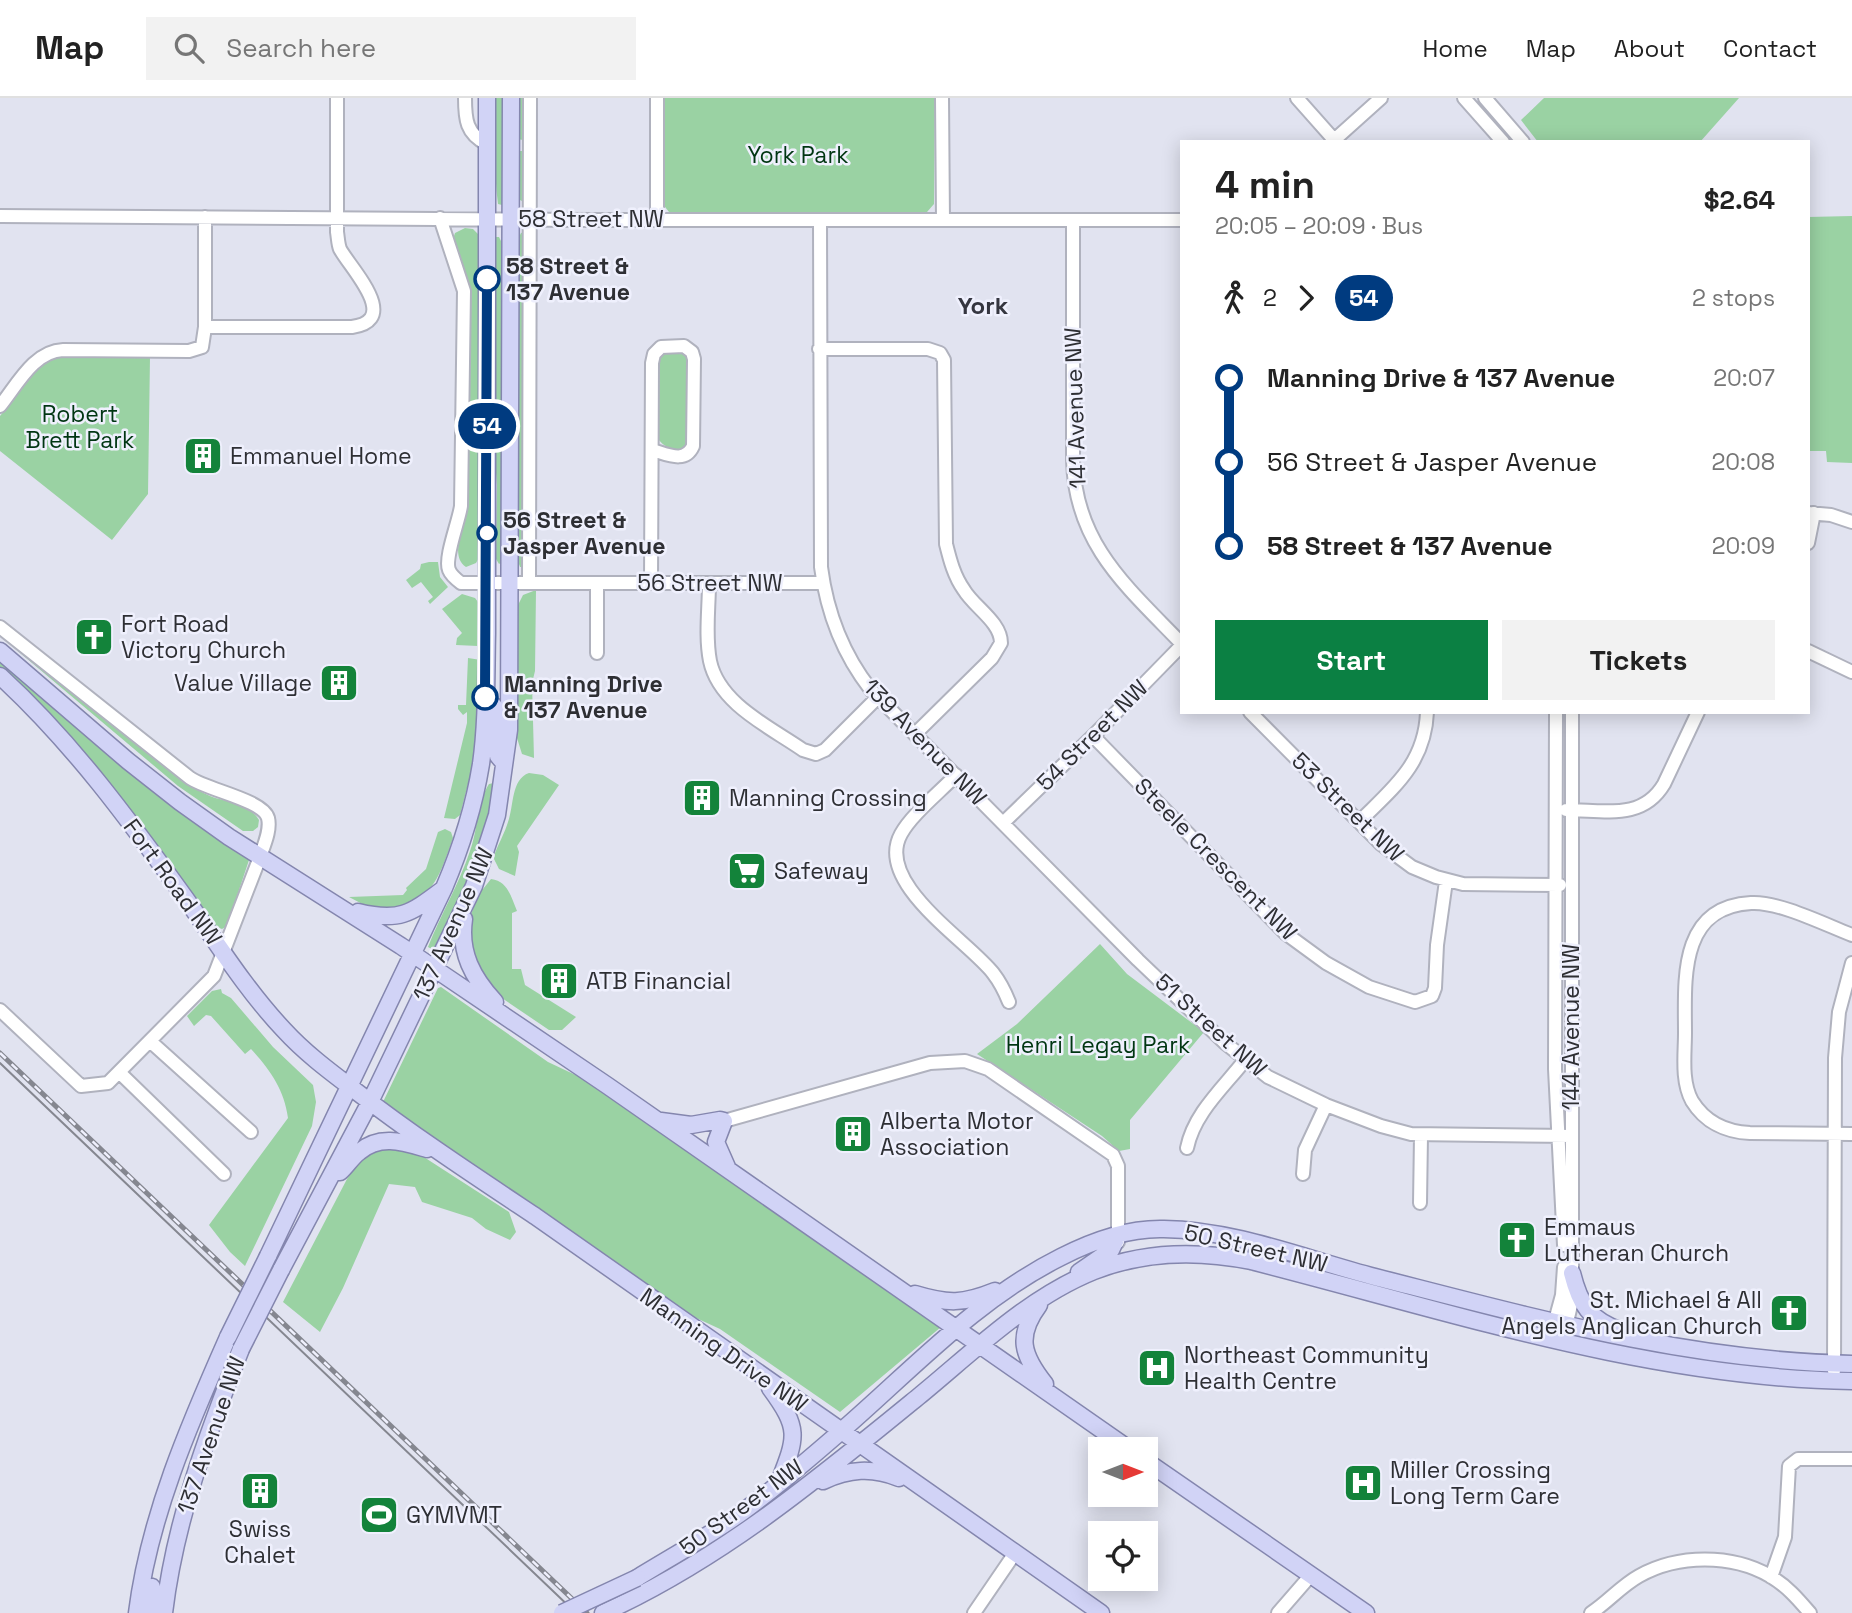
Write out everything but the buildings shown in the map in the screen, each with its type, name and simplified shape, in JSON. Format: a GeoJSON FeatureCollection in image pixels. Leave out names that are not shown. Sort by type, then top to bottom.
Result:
{"type":"FeatureCollection","features":[{"type":"Feature","properties":{"kind":"main road","name":"137 Avenue NW"},"geometry":{"type":"LineString","coordinates":[[139,1612],[157,1522],[185,1438],[228,1337],[414,954],[444,888],[466,830],[480,766],[485,720],[487,98]]}},
{"type":"Feature","properties":{"kind":"main road","name":"137 Avenue NW"},"geometry":{"type":"LineString","coordinates":[[166,1613],[166,1593],[178,1531],[204,1446],[241,1349],[370,1102],[466,906],[493,832],[506,766],[509,730],[511,98]]}},
{"type":"Feature","properties":{"kind":"main road"},"geometry":{"type":"LineString","coordinates":[[487,634],[498,755],[506,766]]}},
{"type":"Feature","properties":{"kind":"main road","name":"Fort Road NW"},"geometry":{"type":"LineString","coordinates":[[0,651],[180,803],[435,969]]}},
{"type":"Feature","properties":{"kind":"main road","name":"Fort Road NW"},"geometry":{"type":"LineString","coordinates":[[0,676],[101,784],[224,953],[284,1030],[349,1086]]}},
{"type":"Feature","properties":{"kind":"main road"},"geometry":{"type":"LineString","coordinates":[[480,766],[506,766]]}},
{"type":"Feature","properties":{"kind":"main road"},"geometry":{"type":"LineString","coordinates":[[346,909],[379,917],[406,915],[444,888]]}},
{"type":"Feature","properties":{"kind":"main road"},"geometry":{"type":"LineString","coordinates":[[466,906],[463,944],[473,975],[514,1022]]}},
{"type":"Feature","properties":{"kind":"main road"},"geometry":{"type":"LineString","coordinates":[[435,969],[659,1121],[1112,1437]]}},
{"type":"Feature","properties":{"kind":"main road","name":"Manning Drive NW"},"geometry":{"type":"LineString","coordinates":[[349,1086],[442,1154],[535,1216],[1101,1613]]}},
{"type":"Feature","properties":{"kind":"main road"},"geometry":{"type":"LineString","coordinates":[[659,1121],[691,1125],[724,1121],[716,1142],[729,1170]]}},
{"type":"Feature","properties":{"kind":"main road"},"geometry":{"type":"LineString","coordinates":[[326,1186],[358,1153],[374,1143],[387,1140],[404,1142],[442,1154]]}},
{"type":"Feature","properties":{"kind":"main road","name":"50 Street NW"},"geometry":{"type":"LineString","coordinates":[[562,1613],[636,1578],[727,1522],[778,1484],[841,1431],[955,1328],[1016,1282],[1062,1256],[1118,1235],[1166,1229],[1250,1243],[1558,1332],[1767,1360],[1852,1364]]}},
{"type":"Feature","properties":{"kind":"main road"},"geometry":{"type":"LineString","coordinates":[[1058,1400],[1031,1365],[1024,1345],[1027,1324],[1049,1294],[1111,1250],[1118,1235]]}},
{"type":"Feature","properties":{"kind":"main road"},"geometry":{"type":"LineString","coordinates":[[1118,1263],[1121,1256],[1130,1250],[1166,1243],[1250,1243]]}},
{"type":"Feature","properties":{"kind":"main road","name":"50 Street NW"},"geometry":{"type":"LineString","coordinates":[[603,1613],[715,1552],[802,1491],[1049,1294],[1081,1277],[1118,1263],[1168,1253],[1202,1253],[1237,1258],[1558,1332],[1695,1367],[1764,1376],[1852,1381]]}},
{"type":"Feature","properties":{"kind":"main road"},"geometry":{"type":"LineString","coordinates":[[1572,1273],[1578,1296],[1589,1312],[1617,1330],[1656,1344]]}},
{"type":"Feature","properties":{"kind":"main road"},"geometry":{"type":"LineString","coordinates":[[898,1288],[942,1302],[961,1302],[1016,1282]]}},
{"type":"Feature","properties":{"kind":"main road"},"geometry":{"type":"LineString","coordinates":[[761,1376],[788,1413],[793,1431],[791,1451],[778,1484]]}},
{"type":"Feature","properties":{"kind":"main road"},"geometry":{"type":"LineString","coordinates":[[802,1491],[833,1476],[861,1469],[887,1472],[920,1486]]}},
{"type":"Feature","properties":{"kind":"main road"},"geometry":{"type":"LineString","coordinates":[[1158,1470],[1366,1613]]}},
{"type":"Feature","properties":{"kind":"street"},"geometry":{"type":"LineString","coordinates":[[205,327],[352,327],[365,323],[374,306],[372,296],[339,247],[337,98]]}},
{"type":"Feature","properties":{"kind":"street"},"geometry":{"type":"LineString","coordinates":[[465,98],[468,128],[477,140],[487,144]]}},
{"type":"Feature","properties":{"kind":"street"},"geometry":{"type":"LineString","coordinates":[[529,582],[530,98]]}},
{"type":"Feature","properties":{"kind":"street"},"geometry":{"type":"LineString","coordinates":[[657,98],[657,219]]}},
{"type":"Feature","properties":{"kind":"street"},"geometry":{"type":"LineString","coordinates":[[942,98],[943,220]]}},
{"type":"Feature","properties":{"kind":"street"},"geometry":{"type":"LineString","coordinates":[[1297,98],[1333,140]]}},
{"type":"Feature","properties":{"kind":"street"},"geometry":{"type":"LineString","coordinates":[[1335,140],[1381,98]]}},
{"type":"Feature","properties":{"kind":"street"},"geometry":{"type":"LineString","coordinates":[[1464,98],[1501,140]]}},
{"type":"Feature","properties":{"kind":"street"},"geometry":{"type":"LineString","coordinates":[[1485,98],[1521,140]]}},
{"type":"Feature","properties":{"kind":"street","name":"58 Street NW"},"geometry":{"type":"LineString","coordinates":[[0,216],[1180,220]]}},
{"type":"Feature","properties":{"kind":"street"},"geometry":{"type":"LineString","coordinates":[[0,406],[35,363],[47,353],[63,350],[197,350],[202,347],[205,327],[205,217]]}},
{"type":"Feature","properties":{"kind":"street"},"geometry":{"type":"LineString","coordinates":[[440,218],[464,291],[461,506],[447,561],[449,571],[461,583],[487,582]]}},
{"type":"Feature","properties":{"kind":"street","name":"139 Avenue NW"},"geometry":{"type":"LineString","coordinates":[[820,220],[820,551],[823,583],[832,620],[844,649],[878,697],[1138,960]]}},
{"type":"Feature","properties":{"kind":"street","name":"141 Avenue NW"},"geometry":{"type":"LineString","coordinates":[[1073,221],[1073,460],[1076,494],[1086,526],[1108,566],[1180,644]]}},
{"type":"Feature","properties":{"kind":"street"},"geometry":{"type":"LineString","coordinates":[[651,583],[652,450],[653,358],[661,347],[684,346],[692,352],[694,362],[694,446],[689,454],[681,457],[652,450]]}},
{"type":"Feature","properties":{"kind":"street"},"geometry":{"type":"LineString","coordinates":[[820,349],[928,349],[940,353],[945,364],[946,544],[961,586],[976,607],[998,629],[1001,643],[992,658],[915,734]]}},
{"type":"Feature","properties":{"kind":"street"},"geometry":{"type":"LineString","coordinates":[[1811,513],[1852,522]]}},
{"type":"Feature","properties":{"kind":"street","name":"56 Street NW"},"geometry":{"type":"LineString","coordinates":[[487,582],[823,583]]}},
{"type":"Feature","properties":{"kind":"street"},"geometry":{"type":"LineString","coordinates":[[597,583],[597,653]]}},
{"type":"Feature","properties":{"kind":"street"},"geometry":{"type":"LineString","coordinates":[[709,583],[709,654],[712,670],[720,686],[730,698],[803,750],[816,754],[828,747],[878,697]]}},
{"type":"Feature","properties":{"kind":"street"},"geometry":{"type":"LineString","coordinates":[[0,627],[198,784],[262,808],[268,817],[268,828],[260,857],[214,976],[108,1083],[81,1086],[0,1010]]}},
{"type":"Feature","properties":{"kind":"street","name":"54 Street NW"},"geometry":{"type":"LineString","coordinates":[[1003,823],[1094,736],[1180,646]]}},
{"type":"Feature","properties":{"kind":"street"},"geometry":{"type":"LineString","coordinates":[[1810,652],[1852,672]]}},
{"type":"Feature","properties":{"kind":"street"},"geometry":{"type":"LineString","coordinates":[[1359,822],[1412,765],[1424,737],[1427,714]]}},
{"type":"Feature","properties":{"kind":"street","name":"144 Avenue NW"},"geometry":{"type":"LineString","coordinates":[[1556,714],[1555,1069],[1564,1136],[1572,1273],[1571,1305],[1558,1332]]}},
{"type":"Feature","properties":{"kind":"street","name":"144 Avenue NW"},"geometry":{"type":"LineString","coordinates":[[1558,1332],[1564,1265],[1572,714]]}},
{"type":"Feature","properties":{"kind":"street"},"geometry":{"type":"LineString","coordinates":[[1556,810],[1635,809],[1646,805],[1657,795],[1697,714]]}},
{"type":"Feature","properties":{"kind":"street","name":"53 Street NW"},"geometry":{"type":"LineString","coordinates":[[1259,715],[1359,822],[1396,857],[1420,871],[1446,881],[1474,884],[1571,885]]}},
{"type":"Feature","properties":{"kind":"street","name":"Steele Crescent NW"},"geometry":{"type":"LineString","coordinates":[[1094,736],[1285,933],[1326,963],[1369,986],[1415,1002],[1432,996],[1446,881]]}},
{"type":"Feature","properties":{"kind":"street"},"geometry":{"type":"LineString","coordinates":[[956,775],[901,835],[897,862],[900,875],[907,886],[993,973],[1009,1002]]}},
{"type":"Feature","properties":{"kind":"street"},"geometry":{"type":"LineString","coordinates":[[1852,935],[1763,904],[1741,904],[1720,912],[1704,925],[1694,939],[1685,972],[1686,1081],[1690,1097],[1706,1118],[1719,1126],[1742,1133],[1852,1134]]}},
{"type":"Feature","properties":{"kind":"street","name":"51 Street NW"},"geometry":{"type":"LineString","coordinates":[[1138,960],[1245,1060],[1280,1085],[1326,1105],[1381,1126],[1421,1136],[1564,1136]]}},
{"type":"Feature","properties":{"kind":"street"},"geometry":{"type":"LineString","coordinates":[[1834,1380],[1835,1058],[1837,1026],[1852,964]]}},
{"type":"Feature","properties":{"kind":"street"},"geometry":{"type":"LineString","coordinates":[[151,1042],[251,1132]]}},
{"type":"Feature","properties":{"kind":"street"},"geometry":{"type":"LineString","coordinates":[[724,1121],[930,1063],[951,1060],[973,1062],[995,1073],[1108,1149],[1116,1160],[1118,1263]]}},
{"type":"Feature","properties":{"kind":"street"},"geometry":{"type":"LineString","coordinates":[[1187,1148],[1194,1125],[1245,1060]]}},
{"type":"Feature","properties":{"kind":"street"},"geometry":{"type":"LineString","coordinates":[[120,1073],[224,1174]]}},
{"type":"Feature","properties":{"kind":"street"},"geometry":{"type":"LineString","coordinates":[[1303,1174],[1306,1150],[1326,1105]]}},
{"type":"Feature","properties":{"kind":"street"},"geometry":{"type":"LineString","coordinates":[[1420,1203],[1421,1136]]}},
{"type":"Feature","properties":{"kind":"street"},"geometry":{"type":"LineString","coordinates":[[1771,1577],[1785,1537],[1787,1477],[1791,1463],[1804,1458],[1852,1459]]}},
{"type":"Feature","properties":{"kind":"street"},"geometry":{"type":"LineString","coordinates":[[974,1613],[1015,1553]]}},
{"type":"Feature","properties":{"kind":"street"},"geometry":{"type":"LineString","coordinates":[[1595,1612],[1640,1576],[1675,1563],[1723,1560],[1771,1577],[1789,1589],[1811,1613]]}},
{"type":"Feature","properties":{"kind":"street"},"geometry":{"type":"LineString","coordinates":[[1278,1613],[1311,1575]]}},
{"type":"Feature","properties":{"kind":"green space"},"geometry":{"type":"Polygon","coordinates":[[[494,98],[506,98],[502,205],[498,204],[497,191],[494,98]]]}},
{"type":"Feature","properties":{"kind":"green space"},"geometry":{"type":"Polygon","coordinates":[[[517,98],[525,98],[524,202],[520,200],[520,151],[523,140],[517,139],[517,98]]]}},
{"type":"Feature","properties":{"kind":"green space","name":"York Park"},"geometry":{"type":"Polygon","coordinates":[[[662,98],[935,98],[934,204],[927,212],[669,212],[662,203],[662,98]]]}},
{"type":"Feature","properties":{"kind":"green space"},"geometry":{"type":"Polygon","coordinates":[[[1544,98],[1739,98],[1702,140],[1536,140],[1521,120],[1544,98]]]}},
{"type":"Feature","properties":{"kind":"green space"},"geometry":{"type":"Polygon","coordinates":[[[1852,216],[1852,463],[1827,462],[1826,451],[1810,451],[1810,217],[1852,216]]]}},
{"type":"Feature","properties":{"kind":"green space"},"geometry":{"type":"Polygon","coordinates":[[[465,228],[473,229],[479,235],[480,556],[476,563],[466,567],[458,555],[458,547],[468,504],[470,313],[468,283],[453,239],[455,233],[465,228]]]}},
{"type":"Feature","properties":{"kind":"green space"},"geometry":{"type":"Polygon","coordinates":[[[524,232],[524,567],[520,567],[516,527],[517,241],[524,232]]]}},
{"type":"Feature","properties":{"kind":"green space"},"geometry":{"type":"Polygon","coordinates":[[[496,237],[501,241],[505,388],[502,562],[499,564],[496,559],[497,485],[492,424],[493,249],[496,237]]]}},
{"type":"Feature","properties":{"kind":"green space"},"geometry":{"type":"Polygon","coordinates":[[[682,351],[687,356],[687,441],[685,448],[673,449],[658,439],[658,360],[660,354],[665,352],[682,351]]]}},
{"type":"Feature","properties":{"kind":"green space","name":"Robert Brett Park"},"geometry":{"type":"Polygon","coordinates":[[[150,357],[148,494],[112,540],[0,451],[0,416],[49,358],[150,357]]]}},
{"type":"Feature","properties":{"kind":"green space"},"geometry":{"type":"Polygon","coordinates":[[[438,562],[440,577],[448,587],[430,604],[428,601],[433,597],[421,582],[412,588],[406,580],[420,569],[421,564],[438,562]]]}},
{"type":"Feature","properties":{"kind":"green space"},"geometry":{"type":"Polygon","coordinates":[[[536,590],[535,671],[532,683],[534,758],[522,754],[517,738],[514,737],[515,611],[523,595],[536,590]]]}},
{"type":"Feature","properties":{"kind":"green space"},"geometry":{"type":"Polygon","coordinates":[[[462,594],[475,598],[478,602],[478,646],[456,645],[457,638],[462,633],[442,609],[462,594]]]}},
{"type":"Feature","properties":{"kind":"green space"},"geometry":{"type":"Polygon","coordinates":[[[0,632],[181,780],[210,796],[249,810],[259,820],[258,827],[253,831],[243,831],[178,786],[0,636],[0,632]]]}},
{"type":"Feature","properties":{"kind":"green space"},"geometry":{"type":"Polygon","coordinates":[[[468,658],[481,660],[476,753],[460,815],[455,819],[444,818],[467,723],[467,712],[463,715],[458,705],[466,705],[468,658]]]}},
{"type":"Feature","properties":{"kind":"green space"},"geometry":{"type":"Polygon","coordinates":[[[0,663],[250,857],[227,926],[222,929],[214,926],[46,712],[0,668],[0,663]]]}},
{"type":"Feature","properties":{"kind":"green space"},"geometry":{"type":"Polygon","coordinates":[[[529,773],[543,775],[559,785],[517,846],[519,852],[515,876],[499,869],[494,859],[508,822],[516,787],[523,776],[529,773]]]}},
{"type":"Feature","properties":{"kind":"green space"},"geometry":{"type":"Polygon","coordinates":[[[494,783],[497,789],[472,877],[435,951],[428,947],[466,863],[485,791],[489,784],[494,783]]]}},
{"type":"Feature","properties":{"kind":"green space"},"geometry":{"type":"Polygon","coordinates":[[[445,829],[451,832],[453,838],[441,870],[426,894],[408,910],[370,908],[349,897],[403,895],[406,888],[426,869],[438,832],[445,829]]]}},
{"type":"Feature","properties":{"kind":"green space"},"geometry":{"type":"Polygon","coordinates":[[[491,879],[505,886],[517,911],[512,913],[512,969],[521,969],[525,985],[576,1017],[562,1030],[549,1030],[493,992],[476,971],[468,924],[480,888],[483,889],[491,879]]]}},
{"type":"Feature","properties":{"kind":"green space","name":"Henri Legay Park"},"geometry":{"type":"Polygon","coordinates":[[[1100,944],[1127,974],[1204,1032],[1130,1120],[1130,1149],[1119,1151],[1102,1136],[977,1054],[1017,1024],[1100,944]]]}},
{"type":"Feature","properties":{"kind":"green space"},"geometry":{"type":"Polygon","coordinates":[[[441,987],[548,1062],[601,1087],[941,1327],[840,1412],[720,1329],[681,1311],[404,1120],[383,1102],[438,988],[441,987]]]}},
{"type":"Feature","properties":{"kind":"green space"},"geometry":{"type":"Polygon","coordinates":[[[221,989],[273,1047],[313,1085],[316,1102],[312,1126],[245,1266],[209,1225],[288,1118],[275,1080],[251,1049],[245,1054],[211,1016],[206,1015],[194,1026],[187,1016],[212,991],[221,989]]]}},
{"type":"Feature","properties":{"kind":"green space"},"geometry":{"type":"Polygon","coordinates":[[[386,1145],[413,1150],[509,1212],[516,1232],[510,1240],[486,1229],[472,1218],[422,1202],[415,1187],[389,1184],[343,1288],[320,1332],[283,1302],[347,1179],[363,1159],[386,1145]]]}},
{"type":"Feature","properties":{"kind":"tram line"},"geometry":{"type":"LineString","coordinates":[[0,1063],[576,1613]]}},
{"type":"Feature","properties":{"kind":"railway"},"geometry":{"type":"LineString","coordinates":[[0,1053],[587,1613]]}},
{"type":"Feature","properties":{"kind":"bus line","name":"54"},"geometry":{"type":"LineString","coordinates":[[485,697],[487,279]]}},
{"type":"Feature","properties":{"kind":"place","name":"58 Street & 137 Avenue"},"geometry":{"type":"Point","coordinates":[487,279]}},
{"type":"Feature","properties":{"kind":"place","name":"Emmanuel Home"},"geometry":{"type":"Point","coordinates":[203,456]}},
{"type":"Feature","properties":{"kind":"place","name":"56 Street & Jasper Avenue"},"geometry":{"type":"Point","coordinates":[487,533]}},
{"type":"Feature","properties":{"kind":"place","name":"Fort Road Victory Church"},"geometry":{"type":"Point","coordinates":[94,637]}},
{"type":"Feature","properties":{"kind":"place","name":"Value Village"},"geometry":{"type":"Point","coordinates":[339,683]}},
{"type":"Feature","properties":{"kind":"place","name":"Manning Drive & 137 Avenue"},"geometry":{"type":"Point","coordinates":[485,697]}},
{"type":"Feature","properties":{"kind":"place","name":"Manning Crossing"},"geometry":{"type":"Point","coordinates":[702,798]}},
{"type":"Feature","properties":{"kind":"place","name":"Safeway"},"geometry":{"type":"Point","coordinates":[747,871]}},
{"type":"Feature","properties":{"kind":"place","name":"ATB Financial"},"geometry":{"type":"Point","coordinates":[559,981]}},
{"type":"Feature","properties":{"kind":"place","name":"Alberta Motor Association"},"geometry":{"type":"Point","coordinates":[853,1134]}},
{"type":"Feature","properties":{"kind":"place","name":"Emmaus Lutheran Church"},"geometry":{"type":"Point","coordinates":[1517,1240]}},
{"type":"Feature","properties":{"kind":"place","name":"St. Michael & All Angels Anglican Church"},"geometry":{"type":"Point","coordinates":[1789,1313]}},
{"type":"Feature","properties":{"kind":"place","name":"Northeast Community Health Centre"},"geometry":{"type":"Point","coordinates":[1157,1368]}},
{"type":"Feature","properties":{"kind":"place","name":"Miller Crossing Long Term Care"},"geometry":{"type":"Point","coordinates":[1363,1483]}},
{"type":"Feature","properties":{"kind":"place","name":"Swiss Chalet"},"geometry":{"type":"Point","coordinates":[260,1491]}},
{"type":"Feature","properties":{"kind":"place","name":"GYMVMT"},"geometry":{"type":"Point","coordinates":[379,1515]}},
{"type":"Feature","properties":{"kind":"district","name":"York"},"geometry":{"type":"Point","coordinates":[983,306]}}]}
